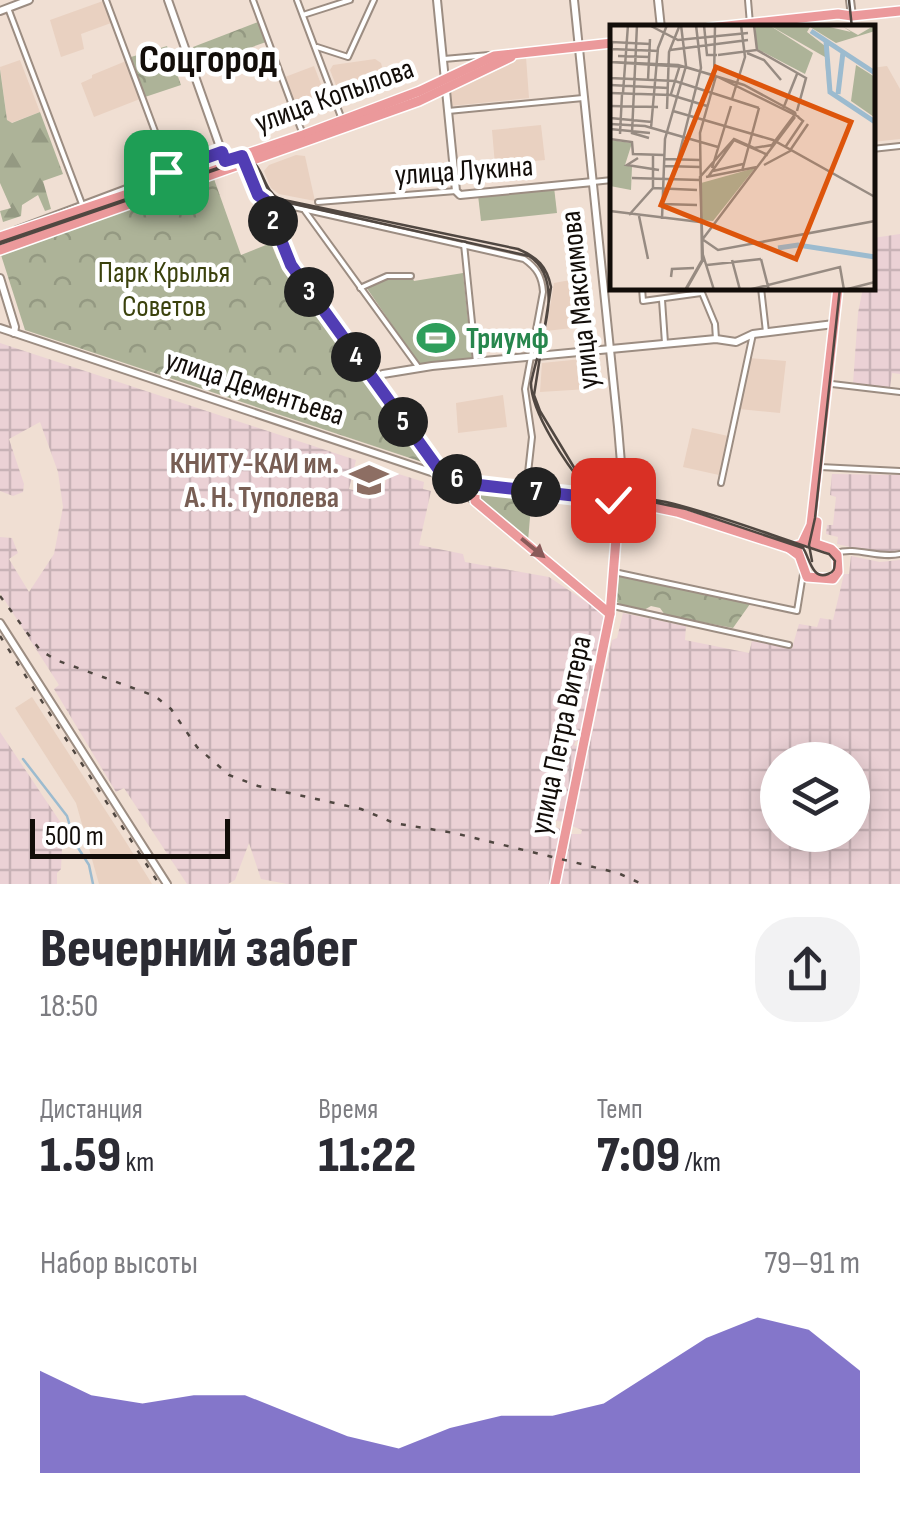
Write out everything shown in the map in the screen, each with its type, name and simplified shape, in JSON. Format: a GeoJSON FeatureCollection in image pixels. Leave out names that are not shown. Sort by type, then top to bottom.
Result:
{"type":"FeatureCollection","features":[{"type":"Feature","properties":{"kind":"main road"},"geometry":{"type":"LineString","coordinates":[[4,9],[28,0]]}},
{"type":"Feature","properties":{"kind":"main road"},"geometry":{"type":"LineString","coordinates":[[168,0],[225,161]]}},
{"type":"Feature","properties":{"kind":"main road"},"geometry":{"type":"LineString","coordinates":[[437,0],[456,191]]}},
{"type":"Feature","properties":{"kind":"main road","name":"улица Максимова"},"geometry":{"type":"LineString","coordinates":[[574,0],[622,475],[611,605]]}},
{"type":"Feature","properties":{"kind":"main road"},"geometry":{"type":"LineString","coordinates":[[658,0],[661,25]]}},
{"type":"Feature","properties":{"kind":"main road"},"geometry":{"type":"LineString","coordinates":[[850,0],[850,21]]}},
{"type":"Feature","properties":{"kind":"main road"},"geometry":{"type":"LineString","coordinates":[[850,21],[900,11]]}},
{"type":"Feature","properties":{"kind":"main road"},"geometry":{"type":"LineString","coordinates":[[759,25],[842,13],[850,21]]}},
{"type":"Feature","properties":{"kind":"main road"},"geometry":{"type":"LineString","coordinates":[[445,86],[494,56],[610,43]]}},
{"type":"Feature","properties":{"kind":"main road"},"geometry":{"type":"LineString","coordinates":[[445,86],[527,52]]}},
{"type":"Feature","properties":{"kind":"main road","name":"улица Копылова"},"geometry":{"type":"LineString","coordinates":[[247,158],[303,134],[445,86]]}},
{"type":"Feature","properties":{"kind":"main road","name":"улица Копылова"},"geometry":{"type":"LineString","coordinates":[[0,237],[108,197],[225,161],[247,158],[445,86]]}},
{"type":"Feature","properties":{"kind":"main road"},"geometry":{"type":"LineString","coordinates":[[247,158],[258,195],[265,200],[291,265],[433,466],[591,596],[611,605]]}},
{"type":"Feature","properties":{"kind":"main road","name":"улица Копылова"},"geometry":{"type":"LineString","coordinates":[[0,250],[169,180]]}},
{"type":"Feature","properties":{"kind":"main road","name":"улица Лукина"},"geometry":{"type":"LineString","coordinates":[[456,191],[460,195],[592,182]]}},
{"type":"Feature","properties":{"kind":"main road"},"geometry":{"type":"LineString","coordinates":[[0,278],[14,333]]}},
{"type":"Feature","properties":{"kind":"main road"},"geometry":{"type":"LineString","coordinates":[[815,544],[840,290]]}},
{"type":"Feature","properties":{"kind":"main road"},"geometry":{"type":"LineString","coordinates":[[836,553],[839,566],[834,578],[828,580],[806,575],[797,548],[811,525],[821,467],[840,290]]}},
{"type":"Feature","properties":{"kind":"main road"},"geometry":{"type":"LineString","coordinates":[[372,380],[383,374],[418,368],[716,339],[736,342],[753,334],[834,324]]}},
{"type":"Feature","properties":{"kind":"main road","name":"улица Дементьева"},"geometry":{"type":"LineString","coordinates":[[0,328],[416,467],[433,466],[479,485],[619,501],[677,512],[797,548],[815,544],[836,553]]}},
{"type":"Feature","properties":{"kind":"main road"},"geometry":{"type":"LineString","coordinates":[[416,467],[433,466]]}},
{"type":"Feature","properties":{"kind":"main road"},"geometry":{"type":"LineString","coordinates":[[475,501],[473,490],[479,485]]}},
{"type":"Feature","properties":{"kind":"main road","name":"улица Петра Витера"},"geometry":{"type":"LineString","coordinates":[[555,884],[611,605]]}},
{"type":"Feature","properties":{"kind":"main road"},"geometry":{"type":"LineString","coordinates":[[0,624],[167,884]]}},
{"type":"Feature","properties":{"kind":"street"},"geometry":{"type":"LineString","coordinates":[[106,0],[169,180]]}},
{"type":"Feature","properties":{"kind":"street"},"geometry":{"type":"LineString","coordinates":[[254,0],[303,134]]}},
{"type":"Feature","properties":{"kind":"street"},"geometry":{"type":"LineString","coordinates":[[297,0],[342,120]]}},
{"type":"Feature","properties":{"kind":"street"},"geometry":{"type":"LineString","coordinates":[[303,15],[350,0]]}},
{"type":"Feature","properties":{"kind":"street"},"geometry":{"type":"LineString","coordinates":[[315,46],[348,57],[374,0]]}},
{"type":"Feature","properties":{"kind":"street"},"geometry":{"type":"LineString","coordinates":[[748,0],[752,25]]}},
{"type":"Feature","properties":{"kind":"street"},"geometry":{"type":"LineString","coordinates":[[4,9],[82,204]]}},
{"type":"Feature","properties":{"kind":"street"},"geometry":{"type":"LineString","coordinates":[[442,59],[494,56]]}},
{"type":"Feature","properties":{"kind":"street"},"geometry":{"type":"LineString","coordinates":[[448,111],[585,98]]}},
{"type":"Feature","properties":{"kind":"street"},"geometry":{"type":"LineString","coordinates":[[875,149],[900,146]]}},
{"type":"Feature","properties":{"kind":"street","name":"улица Копылова"},"geometry":{"type":"LineString","coordinates":[[169,180],[225,161]]}},
{"type":"Feature","properties":{"kind":"street","name":"улица Лукина"},"geometry":{"type":"LineString","coordinates":[[592,182],[610,180]]}},
{"type":"Feature","properties":{"kind":"street","name":"улица Лукина"},"geometry":{"type":"LineString","coordinates":[[318,202],[456,191]]}},
{"type":"Feature","properties":{"kind":"street","name":"улица Копылова"},"geometry":{"type":"LineString","coordinates":[[13,233],[20,225],[108,197]]}},
{"type":"Feature","properties":{"kind":"street"},"geometry":{"type":"LineString","coordinates":[[265,200],[524,259],[539,272],[544,292],[525,389],[532,437],[526,491]]}},
{"type":"Feature","properties":{"kind":"street"},"geometry":{"type":"LineString","coordinates":[[304,211],[418,368]]}},
{"type":"Feature","properties":{"kind":"street"},"geometry":{"type":"LineString","coordinates":[[464,244],[476,362]]}},
{"type":"Feature","properties":{"kind":"street"},"geometry":{"type":"LineString","coordinates":[[360,288],[387,276],[411,276]]}},
{"type":"Feature","properties":{"kind":"street"},"geometry":{"type":"LineString","coordinates":[[642,290],[643,301],[700,290],[716,324],[716,339]]}},
{"type":"Feature","properties":{"kind":"street"},"geometry":{"type":"LineString","coordinates":[[761,290],[766,332]]}},
{"type":"Feature","properties":{"kind":"street"},"geometry":{"type":"LineString","coordinates":[[662,300],[666,344]]}},
{"type":"Feature","properties":{"kind":"street"},"geometry":{"type":"LineString","coordinates":[[721,483],[753,334]]}},
{"type":"Feature","properties":{"kind":"street"},"geometry":{"type":"LineString","coordinates":[[832,384],[900,392]]}},
{"type":"Feature","properties":{"kind":"street"},"geometry":{"type":"LineString","coordinates":[[821,467],[900,470]]}},
{"type":"Feature","properties":{"kind":"street","name":"улица Дементьева"},"geometry":{"type":"LineString","coordinates":[[836,553],[844,550],[881,557],[900,554]]}},
{"type":"Feature","properties":{"kind":"street"},"geometry":{"type":"LineString","coordinates":[[614,572],[797,611],[806,575]]}},
{"type":"Feature","properties":{"kind":"street"},"geometry":{"type":"LineString","coordinates":[[802,588],[806,575]]}},
{"type":"Feature","properties":{"kind":"street"},"geometry":{"type":"LineString","coordinates":[[611,605],[790,644]]}},
{"type":"Feature","properties":{"kind":"shaded area"},"geometry":{"type":"Polygon","coordinates":[[[103,1],[111,23],[81,34],[84,49],[61,57],[50,20],[103,1]]]}},
{"type":"Feature","properties":{"kind":"shaded area"},"geometry":{"type":"Polygon","coordinates":[[[526,57],[529,98],[451,106],[450,92],[512,60],[526,57]]]}},
{"type":"Feature","properties":{"kind":"shaded area"},"geometry":{"type":"Polygon","coordinates":[[[375,59],[381,63],[387,85],[342,101],[330,70],[333,65],[375,59]]]}},
{"type":"Feature","properties":{"kind":"shaded area"},"geometry":{"type":"Polygon","coordinates":[[[20,60],[40,112],[11,123],[7,120],[0,67],[20,60]]]}},
{"type":"Feature","properties":{"kind":"shaded area"},"geometry":{"type":"Polygon","coordinates":[[[126,61],[140,99],[94,117],[81,83],[126,61]]]}},
{"type":"Feature","properties":{"kind":"shaded area"},"geometry":{"type":"Polygon","coordinates":[[[314,66],[330,107],[300,118],[285,77],[314,66]]]}},
{"type":"Feature","properties":{"kind":"shaded area"},"geometry":{"type":"Polygon","coordinates":[[[887,66],[900,89],[900,139],[875,142],[875,68],[887,66]]]}},
{"type":"Feature","properties":{"kind":"shaded area"},"geometry":{"type":"Polygon","coordinates":[[[541,125],[545,160],[495,165],[492,130],[541,125]]]}},
{"type":"Feature","properties":{"kind":"shaded area"},"geometry":{"type":"Polygon","coordinates":[[[296,155],[305,156],[315,201],[279,194],[271,188],[264,171],[269,165],[296,155]]]}},
{"type":"Feature","properties":{"kind":"shaded area"},"geometry":{"type":"Polygon","coordinates":[[[900,234],[900,374],[892,373],[890,388],[853,384],[863,290],[875,290],[875,238],[900,234]]]}},
{"type":"Feature","properties":{"kind":"shaded area"},"geometry":{"type":"Polygon","coordinates":[[[576,279],[581,327],[546,331],[554,283],[576,279]]]}},
{"type":"Feature","properties":{"kind":"shaded area"},"geometry":{"type":"Polygon","coordinates":[[[0,343],[356,460],[349,489],[381,496],[389,471],[424,482],[423,489],[431,491],[419,545],[463,554],[465,562],[549,577],[597,609],[604,619],[580,741],[574,745],[578,747],[563,822],[552,820],[549,825],[562,829],[550,884],[287,884],[261,879],[249,843],[235,880],[228,884],[187,884],[124,788],[116,792],[54,689],[59,685],[0,593],[0,537],[12,538],[18,553],[9,559],[29,592],[54,554],[63,507],[58,472],[40,422],[9,439],[24,484],[23,492],[13,496],[0,491],[0,343]]]}},
{"type":"Feature","properties":{"kind":"shaded area"},"geometry":{"type":"Polygon","coordinates":[[[749,358],[786,361],[780,413],[739,409],[749,358]]]}},
{"type":"Feature","properties":{"kind":"shaded area"},"geometry":{"type":"Polygon","coordinates":[[[582,359],[588,389],[540,392],[542,363],[582,359]]]}},
{"type":"Feature","properties":{"kind":"shaded area"},"geometry":{"type":"Polygon","coordinates":[[[503,395],[507,427],[458,433],[456,403],[503,395]]]}},
{"type":"Feature","properties":{"kind":"shaded area"},"geometry":{"type":"Polygon","coordinates":[[[692,428],[728,436],[719,475],[683,467],[692,428]]]}},
{"type":"Feature","properties":{"kind":"shaded area"},"geometry":{"type":"Polygon","coordinates":[[[832,474],[900,475],[900,550],[875,553],[837,544],[838,537],[826,534],[827,525],[833,525],[836,497],[830,495],[832,474]]]}},
{"type":"Feature","properties":{"kind":"shaded area"},"geometry":{"type":"Polygon","coordinates":[[[851,556],[880,562],[900,560],[900,884],[560,884],[570,834],[581,834],[582,830],[572,826],[612,640],[617,638],[623,613],[686,626],[685,640],[749,653],[752,641],[792,648],[799,624],[817,627],[820,618],[833,620],[844,574],[849,574],[851,556]]]}},
{"type":"Feature","properties":{"kind":"shaded area"},"geometry":{"type":"Polygon","coordinates":[[[32,697],[152,884],[99,884],[76,803],[15,708],[32,697]]]}},
{"type":"Feature","properties":{"kind":"shaded area"},"geometry":{"type":"Polygon","coordinates":[[[0,732],[63,826],[57,884],[0,884],[0,732]]]}},
{"type":"Feature","properties":{"kind":"green space"},"geometry":{"type":"Polygon","coordinates":[[[258,22],[266,42],[200,66],[193,47],[258,22]]]}},
{"type":"Feature","properties":{"kind":"green space"},"geometry":{"type":"Polygon","coordinates":[[[167,46],[181,85],[145,97],[131,57],[167,46]]]}},
{"type":"Feature","properties":{"kind":"green space"},"geometry":{"type":"Polygon","coordinates":[[[0,69],[7,120],[12,123],[40,112],[63,174],[43,181],[51,209],[45,211],[38,195],[22,205],[21,216],[3,222],[0,211],[11,208],[0,183],[0,69]]]}},
{"type":"Feature","properties":{"kind":"green space","name":"Парк Крылья Советов"},"geometry":{"type":"Polygon","coordinates":[[[214,179],[241,255],[271,243],[277,258],[420,449],[422,462],[25,330],[1,255],[166,196],[172,201],[186,197],[186,188],[214,179]]]}},
{"type":"Feature","properties":{"kind":"green space"},"geometry":{"type":"Polygon","coordinates":[[[554,187],[557,213],[481,221],[478,195],[554,187]]]}},
{"type":"Feature","properties":{"kind":"green space","name":"Триумф"},"geometry":{"type":"Polygon","coordinates":[[[463,273],[472,359],[419,364],[366,287],[394,278],[412,277],[414,281],[463,273]]]}},
{"type":"Feature","properties":{"kind":"green space"},"geometry":{"type":"Polygon","coordinates":[[[477,488],[532,494],[528,541],[477,499],[477,488]]]}},
{"type":"Feature","properties":{"kind":"green space"},"geometry":{"type":"Polygon","coordinates":[[[619,576],[750,604],[733,628],[665,615],[660,608],[651,606],[644,610],[616,601],[619,576]]]}},
{"type":"Feature","properties":{"kind":"waterway"},"geometry":{"type":"LineString","coordinates":[[23,759],[67,816],[75,843],[89,865],[93,884]]}},
{"type":"Feature","properties":{"kind":"tram line"},"geometry":{"type":"LineString","coordinates":[[849,0],[852,25]]}},
{"type":"Feature","properties":{"kind":"tram line"},"geometry":{"type":"LineString","coordinates":[[0,242],[247,158],[253,162],[257,167],[269,190],[279,199],[518,249],[531,255],[540,263],[551,287],[534,395],[584,484],[592,488],[601,491],[612,494],[624,496],[657,500],[687,507],[748,526],[829,554],[835,561],[834,569],[818,574],[803,548],[686,509],[586,488],[551,438],[533,395],[531,383],[549,297],[541,267],[529,256],[280,201],[269,192],[257,168],[247,159],[0,244]]}},
{"type":"Feature","properties":{"kind":"tram line"},"geometry":{"type":"LineString","coordinates":[[812,561],[809,545],[840,290]]}},
{"type":"Feature","properties":{"kind":"railway"},"geometry":{"type":"LineString","coordinates":[[0,596],[40,650],[56,660],[155,696],[171,709],[197,747],[229,775],[258,786],[361,809],[394,823],[454,833],[618,873],[642,884]]}},
{"type":"Feature","properties":{"kind":"railway"},"geometry":{"type":"LineString","coordinates":[[0,636],[159,884]]}},
{"type":"Feature","properties":{"kind":"place","name":"Триумф"},"geometry":{"type":"Point","coordinates":[436,338]}},
{"type":"Feature","properties":{"kind":"place","name":"КНИТУ-КАИ им. А. Н. Туполева"},"geometry":{"type":"Point","coordinates":[369,480]}},
{"type":"Feature","properties":{"kind":"district","name":"Соцгород"},"geometry":{"type":"Point","coordinates":[208,58]}},
{"type":"Feature","properties":{"kind":"route"},"geometry":{"type":"LineString","coordinates":[[166,172],[222,152],[225,161],[242,156],[291,265],[442,474],[479,485],[613,500]]}}]}
